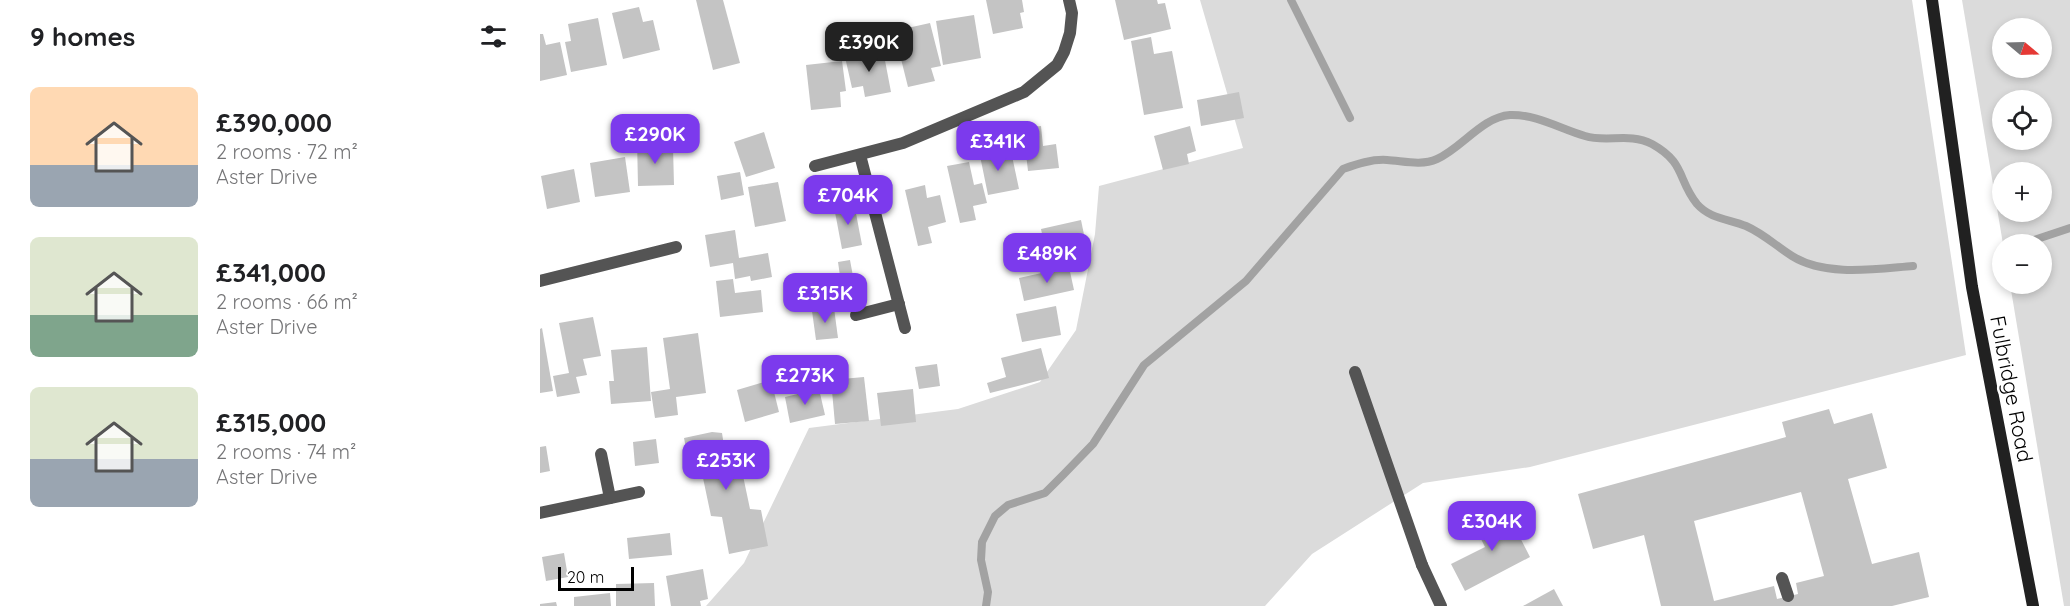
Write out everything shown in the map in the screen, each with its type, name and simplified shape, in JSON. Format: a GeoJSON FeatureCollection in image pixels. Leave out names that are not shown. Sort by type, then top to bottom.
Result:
{"type":"FeatureCollection","features":[{"type":"Feature","properties":{"kind":"street"},"geometry":{"type":"LineString","coordinates":[[814,166],[903,143],[1024,92],[1057,65],[1064,52],[1070,33],[1072,13],[1069,0]]}},
{"type":"Feature","properties":{"kind":"street","name":"Fulbridge Road"},"geometry":{"type":"LineString","coordinates":[[1932,0],[1972,287],[2033,606]]}},
{"type":"Feature","properties":{"kind":"street"},"geometry":{"type":"LineString","coordinates":[[860,155],[906,328]]}},
{"type":"Feature","properties":{"kind":"street"},"geometry":{"type":"LineString","coordinates":[[540,281],[676,247]]}},
{"type":"Feature","properties":{"kind":"street"},"geometry":{"type":"LineString","coordinates":[[856,315],[899,304]]}},
{"type":"Feature","properties":{"kind":"street"},"geometry":{"type":"LineString","coordinates":[[1354,372],[1422,565],[1441,606]]}},
{"type":"Feature","properties":{"kind":"street"},"geometry":{"type":"LineString","coordinates":[[601,454],[610,498]]}},
{"type":"Feature","properties":{"kind":"street"},"geometry":{"type":"LineString","coordinates":[[540,513],[639,492]]}},
{"type":"Feature","properties":{"kind":"street"},"geometry":{"type":"LineString","coordinates":[[1782,578],[1788,596]]}},
{"type":"Feature","properties":{"kind":"shaded area"},"geometry":{"type":"Polygon","coordinates":[[[1200,0],[1912,0],[1966,355],[1530,467],[1423,483],[1312,554],[1265,606],[706,606],[744,563],[809,428],[958,409],[1040,382],[1076,330],[1095,234],[1099,186],[1243,148],[1200,0]]]}},
{"type":"Feature","properties":{"kind":"shaded area"},"geometry":{"type":"Polygon","coordinates":[[[1962,0],[2070,0],[2070,606],[2064,606],[2012,294],[2052,294],[2052,234],[2001,234],[1999,222],[2052,222],[2052,162],[1992,162],[1992,179],[1962,0]]]}},
{"type":"Feature","properties":{"kind":"building"},"geometry":{"type":"Polygon","coordinates":[[[696,0],[723,0],[740,63],[713,70],[696,0]]]}},
{"type":"Feature","properties":{"kind":"building"},"geometry":{"type":"Polygon","coordinates":[[[986,0],[1022,0],[1024,12],[1020,13],[1023,28],[993,34],[986,0]]]}},
{"type":"Feature","properties":{"kind":"building"},"geometry":{"type":"Polygon","coordinates":[[[1115,0],[1157,0],[1158,4],[1165,3],[1171,29],[1124,40],[1115,0]]]}},
{"type":"Feature","properties":{"kind":"building"},"geometry":{"type":"Polygon","coordinates":[[[639,7],[643,22],[653,20],[660,50],[623,59],[612,13],[639,7]]]}},
{"type":"Feature","properties":{"kind":"building"},"geometry":{"type":"Polygon","coordinates":[[[974,15],[981,58],[943,65],[936,21],[974,15]]]}},
{"type":"Feature","properties":{"kind":"building"},"geometry":{"type":"Polygon","coordinates":[[[598,18],[607,65],[571,72],[565,42],[571,41],[568,24],[598,18]]]}},
{"type":"Feature","properties":{"kind":"building"},"geometry":{"type":"Polygon","coordinates":[[[930,23],[941,66],[931,68],[935,81],[908,87],[894,31],[930,23]]]}},
{"type":"Feature","properties":{"kind":"building"},"geometry":{"type":"Polygon","coordinates":[[[540,34],[543,34],[546,45],[560,42],[567,75],[540,81],[540,34]]]}},
{"type":"Feature","properties":{"kind":"building"},"geometry":{"type":"Polygon","coordinates":[[[1151,37],[1154,54],[1172,51],[1183,108],[1144,115],[1131,41],[1151,37]]]}},
{"type":"Feature","properties":{"kind":"building"},"geometry":{"type":"Polygon","coordinates":[[[883,50],[891,92],[865,97],[863,86],[852,88],[845,57],[883,50]]]}},
{"type":"Feature","properties":{"kind":"building"},"geometry":{"type":"Polygon","coordinates":[[[842,61],[846,91],[840,92],[841,107],[811,110],[806,65],[842,61]]]}},
{"type":"Feature","properties":{"kind":"building"},"geometry":{"type":"Polygon","coordinates":[[[1239,92],[1244,118],[1201,126],[1197,100],[1239,92]]]}},
{"type":"Feature","properties":{"kind":"building"},"geometry":{"type":"Polygon","coordinates":[[[1041,126],[1043,146],[1056,144],[1059,168],[1028,171],[1023,128],[1041,126]]]}},
{"type":"Feature","properties":{"kind":"building"},"geometry":{"type":"Polygon","coordinates":[[[1190,126],[1196,151],[1187,154],[1189,164],[1163,170],[1154,136],[1190,126]]]}},
{"type":"Feature","properties":{"kind":"building"},"geometry":{"type":"Polygon","coordinates":[[[764,132],[775,168],[746,177],[734,142],[764,132]]]}},
{"type":"Feature","properties":{"kind":"building"},"geometry":{"type":"Polygon","coordinates":[[[649,138],[649,147],[673,147],[674,185],[638,186],[637,139],[649,138]]]}},
{"type":"Feature","properties":{"kind":"building"},"geometry":{"type":"Polygon","coordinates":[[[997,147],[999,159],[1012,156],[1019,189],[988,195],[979,151],[997,147]]]}},
{"type":"Feature","properties":{"kind":"building"},"geometry":{"type":"Polygon","coordinates":[[[625,157],[630,192],[595,197],[590,163],[625,157]]]}},
{"type":"Feature","properties":{"kind":"building"},"geometry":{"type":"Polygon","coordinates":[[[969,162],[974,185],[982,183],[987,203],[973,206],[976,220],[960,223],[947,166],[969,162]]]}},
{"type":"Feature","properties":{"kind":"building"},"geometry":{"type":"Polygon","coordinates":[[[574,169],[580,202],[547,209],[541,176],[574,169]]]}},
{"type":"Feature","properties":{"kind":"building"},"geometry":{"type":"Polygon","coordinates":[[[740,172],[744,195],[721,200],[717,176],[740,172]]]}},
{"type":"Feature","properties":{"kind":"building"},"geometry":{"type":"Polygon","coordinates":[[[778,182],[786,221],[755,227],[748,187],[778,182]]]}},
{"type":"Feature","properties":{"kind":"building"},"geometry":{"type":"Polygon","coordinates":[[[925,185],[927,198],[940,195],[946,222],[928,227],[932,243],[918,246],[905,190],[925,185]]]}},
{"type":"Feature","properties":{"kind":"building"},"geometry":{"type":"Polygon","coordinates":[[[854,203],[862,245],[842,249],[834,207],[854,203]]]}},
{"type":"Feature","properties":{"kind":"building"},"geometry":{"type":"Polygon","coordinates":[[[1081,220],[1087,249],[1047,257],[1041,229],[1081,220]]]}},
{"type":"Feature","properties":{"kind":"building"},"geometry":{"type":"Polygon","coordinates":[[[735,230],[739,258],[768,253],[772,277],[751,281],[750,276],[735,279],[733,263],[710,267],[705,235],[735,230]]]}},
{"type":"Feature","properties":{"kind":"building"},"geometry":{"type":"Polygon","coordinates":[[[850,260],[855,287],[844,289],[846,300],[835,302],[832,278],[840,276],[838,262],[850,260]]]}},
{"type":"Feature","properties":{"kind":"building"},"geometry":{"type":"Polygon","coordinates":[[[1069,267],[1074,290],[1024,301],[1019,278],[1069,267]]]}},
{"type":"Feature","properties":{"kind":"building"},"geometry":{"type":"Polygon","coordinates":[[[733,279],[735,293],[761,290],[763,312],[720,317],[716,281],[733,279]]]}},
{"type":"Feature","properties":{"kind":"building"},"geometry":{"type":"Polygon","coordinates":[[[1056,306],[1061,335],[1022,342],[1016,314],[1056,306]]]}},
{"type":"Feature","properties":{"kind":"building"},"geometry":{"type":"Polygon","coordinates":[[[834,308],[838,338],[816,340],[812,311],[834,308]]]}},
{"type":"Feature","properties":{"kind":"building"},"geometry":{"type":"Polygon","coordinates":[[[593,317],[601,356],[583,359],[587,375],[576,377],[580,393],[557,397],[553,376],[569,373],[559,323],[593,317]]]}},
{"type":"Feature","properties":{"kind":"building"},"geometry":{"type":"Polygon","coordinates":[[[542,328],[553,391],[540,393],[540,329],[542,328]]]}},
{"type":"Feature","properties":{"kind":"building"},"geometry":{"type":"Polygon","coordinates":[[[698,333],[706,393],[676,397],[678,415],[655,418],[651,392],[670,389],[663,338],[698,333]]]}},
{"type":"Feature","properties":{"kind":"building"},"geometry":{"type":"Polygon","coordinates":[[[647,347],[651,401],[611,404],[609,381],[614,381],[611,350],[647,347]]]}},
{"type":"Feature","properties":{"kind":"building"},"geometry":{"type":"Polygon","coordinates":[[[1041,348],[1049,378],[990,393],[987,383],[1006,377],[1001,358],[1041,348]]]}},
{"type":"Feature","properties":{"kind":"building"},"geometry":{"type":"Polygon","coordinates":[[[937,364],[940,386],[919,389],[915,367],[937,364]]]}},
{"type":"Feature","properties":{"kind":"building"},"geometry":{"type":"Polygon","coordinates":[[[864,377],[869,421],[835,424],[831,380],[864,377]]]}},
{"type":"Feature","properties":{"kind":"building"},"geometry":{"type":"Polygon","coordinates":[[[771,380],[779,412],[745,422],[737,390],[771,380]]]}},
{"type":"Feature","properties":{"kind":"building"},"geometry":{"type":"Polygon","coordinates":[[[819,389],[825,415],[790,423],[785,397],[819,389]]]}},
{"type":"Feature","properties":{"kind":"building"},"geometry":{"type":"Polygon","coordinates":[[[913,389],[916,422],[881,426],[877,393],[913,389]]]}},
{"type":"Feature","properties":{"kind":"building"},"geometry":{"type":"Polygon","coordinates":[[[1829,409],[1834,424],[1872,413],[1887,468],[1848,479],[1872,564],[1919,552],[1929,597],[1892,606],[1661,606],[1644,535],[1593,549],[1578,494],[1786,437],[1782,422],[1829,409]],[[1801,492],[1694,521],[1714,601],[1774,586],[1777,599],[1798,594],[1796,583],[1824,576],[1801,492]]]}},
{"type":"Feature","properties":{"kind":"building"},"geometry":{"type":"Polygon","coordinates":[[[712,432],[722,433],[724,446],[737,448],[741,466],[725,469],[742,471],[750,509],[761,510],[768,546],[729,554],[722,517],[711,516],[703,478],[717,476],[691,474],[684,438],[712,432]]]}},
{"type":"Feature","properties":{"kind":"building"},"geometry":{"type":"Polygon","coordinates":[[[656,439],[659,463],[635,466],[633,442],[656,439]]]}},
{"type":"Feature","properties":{"kind":"building"},"geometry":{"type":"Polygon","coordinates":[[[546,446],[550,471],[540,473],[540,447],[546,446]]]}},
{"type":"Feature","properties":{"kind":"building"},"geometry":{"type":"Polygon","coordinates":[[[1506,510],[1530,557],[1465,591],[1451,564],[1485,547],[1475,527],[1506,510]]]}},
{"type":"Feature","properties":{"kind":"building"},"geometry":{"type":"Polygon","coordinates":[[[670,533],[672,555],[629,559],[627,538],[670,533]]]}},
{"type":"Feature","properties":{"kind":"building"},"geometry":{"type":"Polygon","coordinates":[[[564,553],[568,577],[546,581],[542,557],[564,553]]]}},
{"type":"Feature","properties":{"kind":"building"},"geometry":{"type":"Polygon","coordinates":[[[703,569],[708,599],[700,601],[701,606],[671,606],[666,576],[703,569]]]}},
{"type":"Feature","properties":{"kind":"building"},"geometry":{"type":"Polygon","coordinates":[[[654,583],[655,606],[616,606],[616,584],[654,583]]]}},
{"type":"Feature","properties":{"kind":"building"},"geometry":{"type":"Polygon","coordinates":[[[1554,589],[1563,606],[1523,606],[1554,589]]]}},
{"type":"Feature","properties":{"kind":"building"},"geometry":{"type":"Polygon","coordinates":[[[610,593],[611,606],[574,606],[574,597],[610,593]]]}},
{"type":"Feature","properties":{"kind":"building"},"geometry":{"type":"Polygon","coordinates":[[[556,602],[557,606],[540,606],[540,604],[556,602]]]}},
{"type":"Feature","properties":{"kind":"waterway"},"geometry":{"type":"LineString","coordinates":[[1291,0],[1350,118]]}},
{"type":"Feature","properties":{"kind":"waterway"},"geometry":{"type":"LineString","coordinates":[[986,606],[988,592],[981,560],[982,542],[995,516],[1008,505],[1045,493],[1093,444],[1144,365],[1246,281],[1343,169],[1376,160],[1419,163],[1431,161],[1455,148],[1490,121],[1500,117],[1520,115],[1593,138],[1626,138],[1643,140],[1652,144],[1671,158],[1691,195],[1702,209],[1714,216],[1752,229],[1805,263],[1851,270],[1913,266]]}},
{"type":"Feature","properties":{"kind":"waterway"},"geometry":{"type":"LineString","coordinates":[[2052,234],[2070,228]]}}]}
